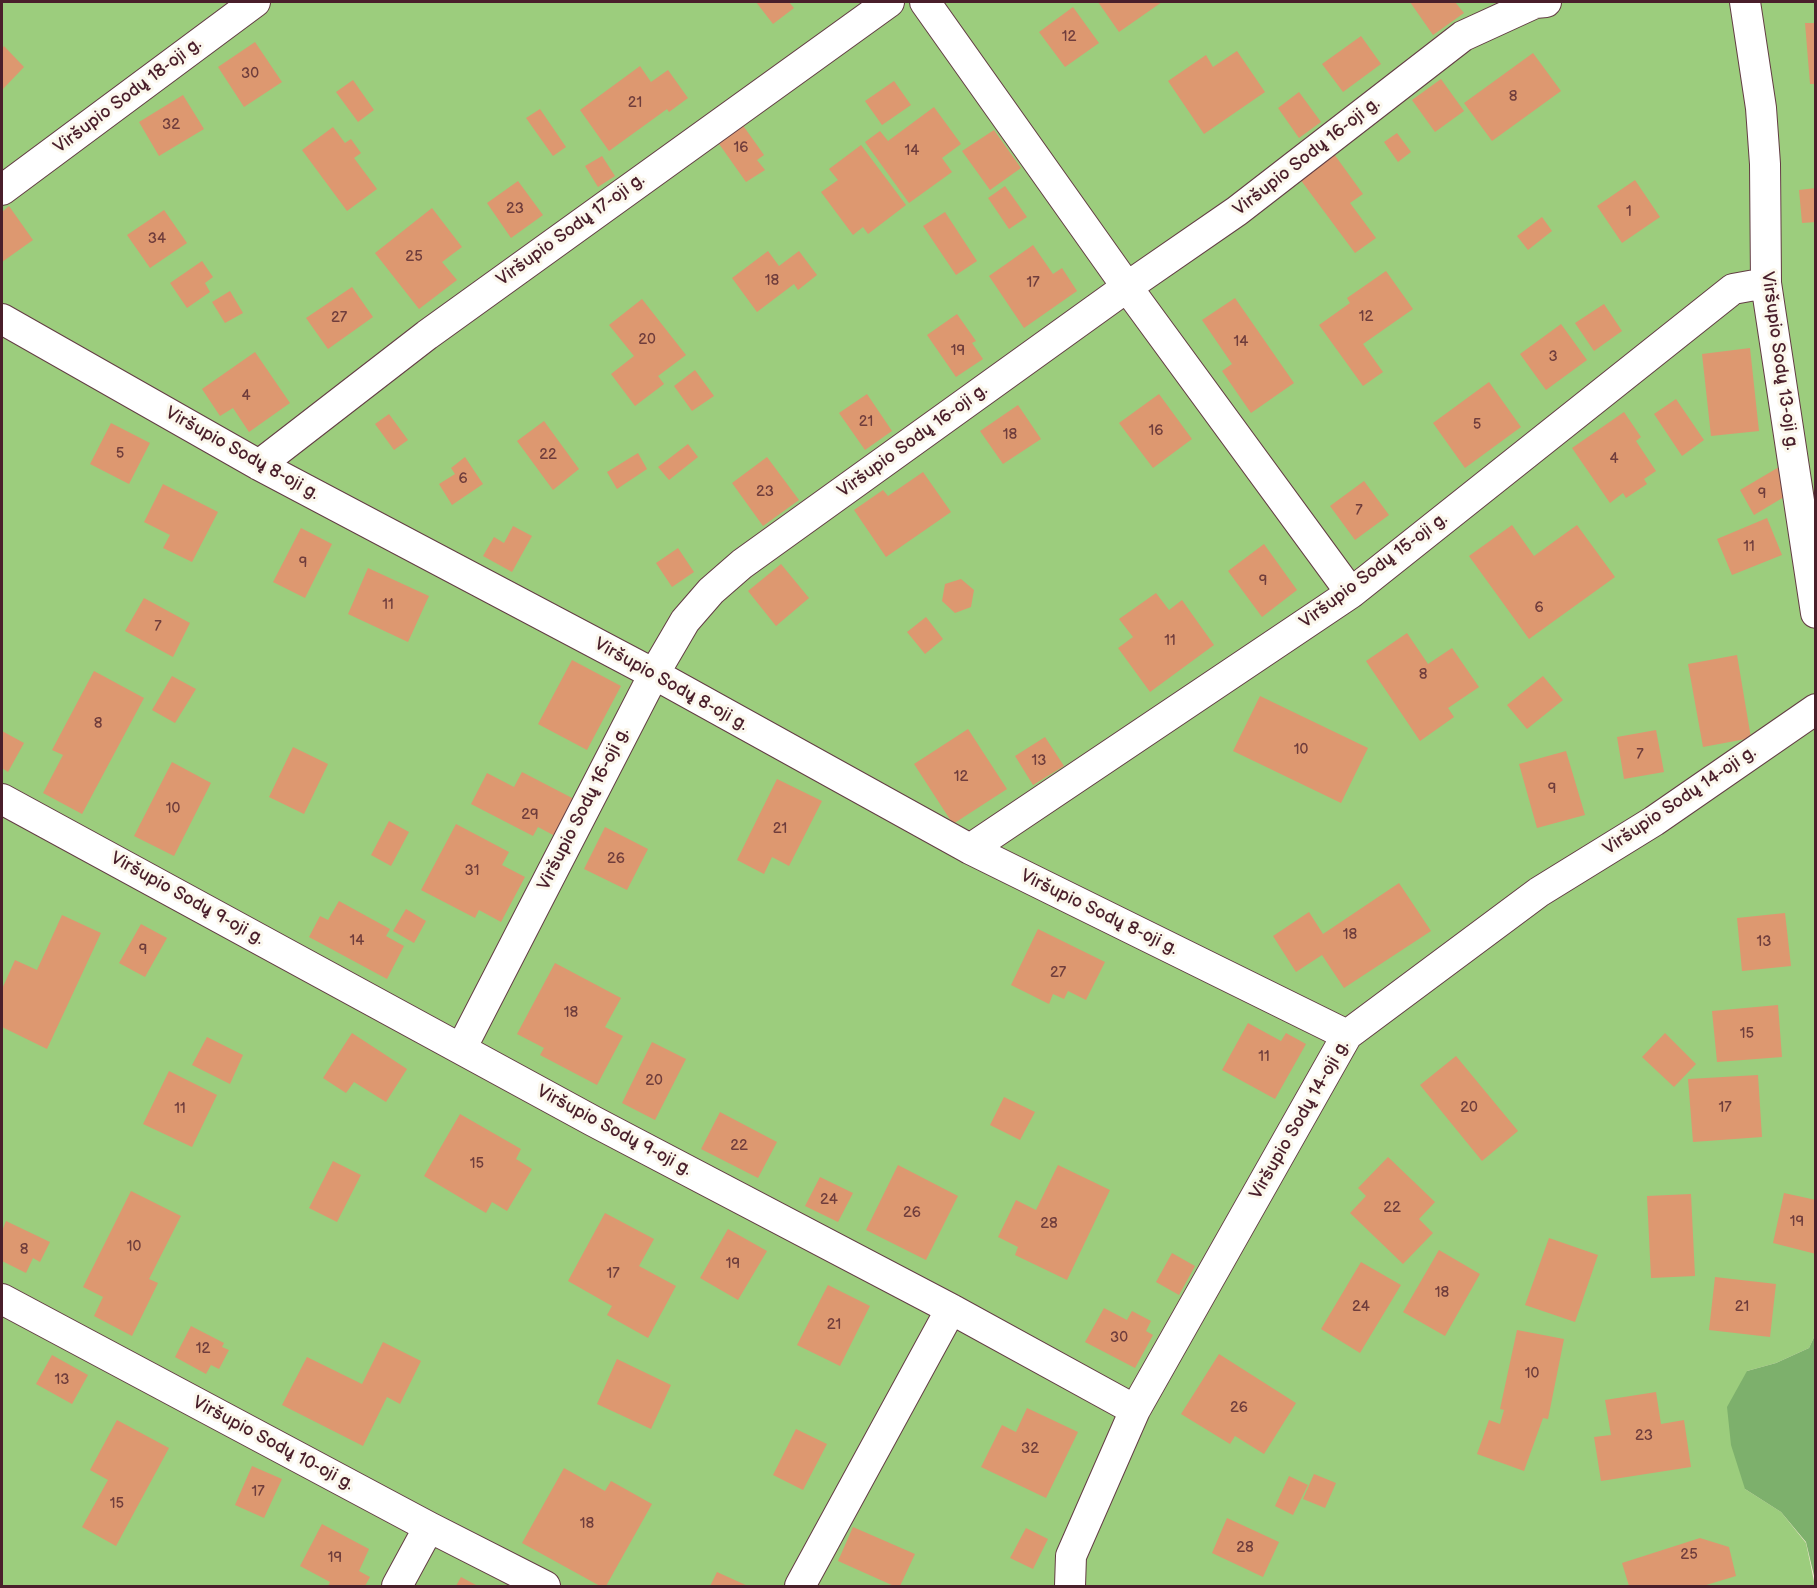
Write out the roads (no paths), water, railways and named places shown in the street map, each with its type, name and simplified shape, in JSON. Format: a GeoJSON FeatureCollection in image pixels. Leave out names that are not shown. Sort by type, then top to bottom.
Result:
{"type":"FeatureCollection","features":[{"type":"Feature","properties":{"kind":"street","name":"Viršupio Sodų 18-oji g."},"geometry":{"type":"LineString","coordinates":[[2,190],[255,2]]}},
{"type":"Feature","properties":{"kind":"street","name":"Viršupio Sodų 17-oji g."},"geometry":{"type":"LineString","coordinates":[[259,465],[427,335],[889,2]]}},
{"type":"Feature","properties":{"kind":"street"},"geometry":{"type":"LineString","coordinates":[[925,2],[1127,287],[1351,593]]}},
{"type":"Feature","properties":{"kind":"street","name":"Viršupio Sodų 16-oji g."},"geometry":{"type":"LineString","coordinates":[[461,1049],[654,674],[685,621],[711,591],[742,564],[1127,287],[1237,211],[1463,36],[1535,3],[1546,2]]}},
{"type":"Feature","properties":{"kind":"street","name":"Viršupio Sodų 13-oji g."},"geometry":{"type":"LineString","coordinates":[[1745,2],[1761,108],[1765,164],[1766,282],[1815,613]]}},
{"type":"Feature","properties":{"kind":"street","name":"Viršupio Sodų 15-oji g."},"geometry":{"type":"LineString","coordinates":[[970,849],[1351,593],[1733,289],[1766,282]]}},
{"type":"Feature","properties":{"kind":"street","name":"Viršupio Sodų 8-oji g."},"geometry":{"type":"LineString","coordinates":[[2,320],[259,465],[654,674],[970,849],[1347,1035]]}},
{"type":"Feature","properties":{"kind":"street","name":"Viršupio Sodų 14-oji g."},"geometry":{"type":"LineString","coordinates":[[1071,1587],[1071,1556],[1135,1410],[1347,1035],[1539,892],[1654,821],[1815,709]]}},
{"type":"Feature","properties":{"kind":"street","name":"Viršupio Sodų 9-oji g."},"geometry":{"type":"LineString","coordinates":[[2,799],[593,1121],[951,1309],[1135,1410]]}},
{"type":"Feature","properties":{"kind":"street","name":"Viršupio Sodų 10-oji g."},"geometry":{"type":"LineString","coordinates":[[2,1299],[545,1587]]}},
{"type":"Feature","properties":{"kind":"street"},"geometry":{"type":"LineString","coordinates":[[800,1587],[951,1309]]}},
{"type":"Feature","properties":{"kind":"street"},"geometry":{"type":"LineString","coordinates":[[397,1587],[429,1527]]}}]}
